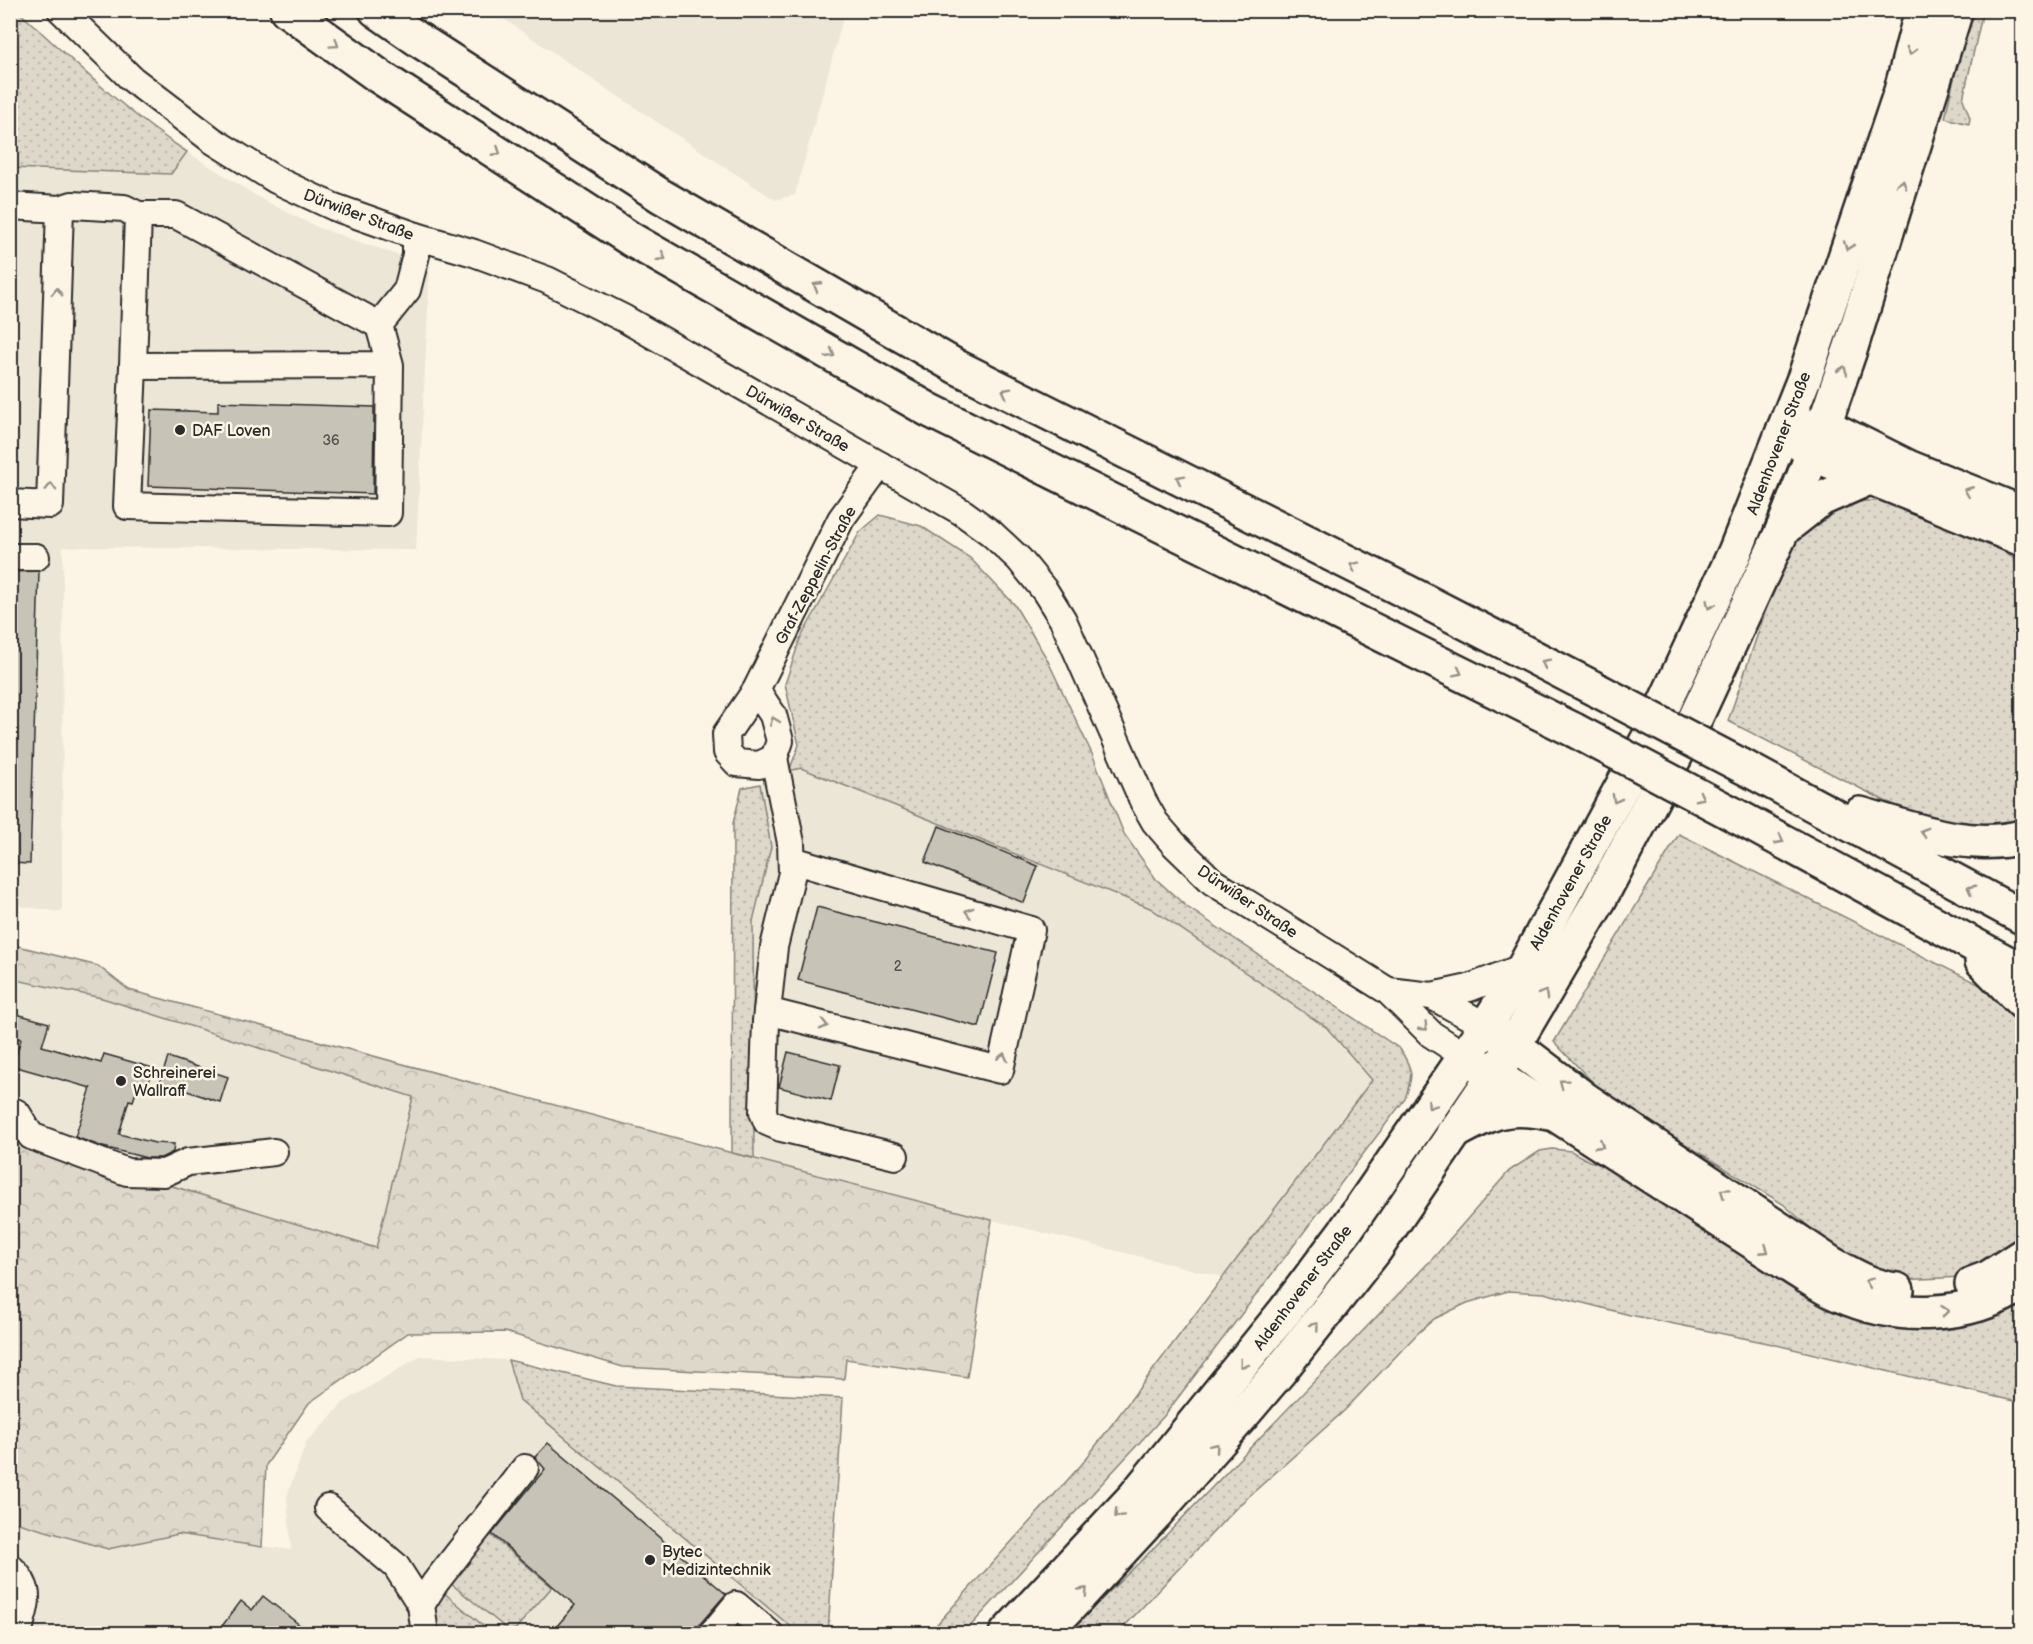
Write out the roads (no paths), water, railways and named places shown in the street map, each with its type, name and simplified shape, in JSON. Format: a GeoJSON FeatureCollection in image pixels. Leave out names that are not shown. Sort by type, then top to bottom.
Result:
{"type":"FeatureCollection","features":[{"type":"Feature","properties":{"kind":"main road"},"geometry":{"type":"LineString","coordinates":[[287,10],[380,76],[632,240],[929,410],[1574,730],[2022,971]]}},
{"type":"Feature","properties":{"kind":"main road"},"geometry":{"type":"LineString","coordinates":[[376,10],[661,196],[957,367],[1597,690],[2022,917]]}},
{"type":"Feature","properties":{"kind":"main road","name":"Aldenhovener Straße"},"geometry":{"type":"LineString","coordinates":[[1006,1634],[1135,1496],[1229,1382],[1345,1231],[1524,967],[1648,739],[1735,552],[1805,376],[1900,91],[1922,10]]}},
{"type":"Feature","properties":{"kind":"main road","name":"Aldenhovener Straße"},"geometry":{"type":"LineString","coordinates":[[1044,1634],[1156,1513],[1279,1372],[1374,1250],[1514,1045],[1598,902],[1695,719],[1783,529],[1851,347],[1956,10]]}},
{"type":"Feature","properties":{"kind":"main road"},"geometry":{"type":"LineString","coordinates":[[1784,429],[1908,467],[2022,513]]}},
{"type":"Feature","properties":{"kind":"main road"},"geometry":{"type":"LineString","coordinates":[[1818,440],[1869,478],[2022,539]]}},
{"type":"Feature","properties":{"kind":"main road"},"geometry":{"type":"LineString","coordinates":[[1783,529],[1821,499],[1869,478]]}},
{"type":"Feature","properties":{"kind":"main road"},"geometry":{"type":"LineString","coordinates":[[1802,798],[1940,837],[1995,842],[2022,837]]}},
{"type":"Feature","properties":{"kind":"main road"},"geometry":{"type":"LineString","coordinates":[[1956,934],[2022,1002]]}},
{"type":"Feature","properties":{"kind":"main road"},"geometry":{"type":"LineString","coordinates":[[1486,1026],[1586,1100],[1822,1258],[1859,1278],[1889,1289],[1940,1290],[1964,1286],[1988,1278],[2022,1256]]}},
{"type":"Feature","properties":{"kind":"main road"},"geometry":{"type":"LineString","coordinates":[[1465,1056],[1821,1285],[1853,1300],[1891,1310],[1946,1312],[1992,1300],[2022,1284]]}},
{"type":"Feature","properties":{"kind":"main road"},"geometry":{"type":"LineString","coordinates":[[1453,1133],[1484,1116],[1500,1111],[1519,1108],[1551,1113]]}},
{"type":"Feature","properties":{"kind":"street","name":"Dürwißer Straße"},"geometry":{"type":"LineString","coordinates":[[61,10],[132,79],[212,140],[276,180],[334,207],[416,236],[474,253],[557,285],[625,319],[962,512],[991,533],[1018,559],[1045,591],[1069,631],[1143,801],[1155,822],[1194,866],[1213,882],[1389,991],[1431,1034],[1465,1056]]}},
{"type":"Feature","properties":{"kind":"street"},"geometry":{"type":"LineString","coordinates":[[10,207],[60,209],[72,205],[124,208],[138,215],[176,215],[379,325],[390,365],[388,513],[127,506],[138,215]]}},
{"type":"Feature","properties":{"kind":"street"},"geometry":{"type":"LineString","coordinates":[[10,503],[50,505],[60,209]]}},
{"type":"Feature","properties":{"kind":"street"},"geometry":{"type":"LineString","coordinates":[[379,325],[407,290],[416,255],[416,236]]}},
{"type":"Feature","properties":{"kind":"street"},"geometry":{"type":"LineString","coordinates":[[133,366],[390,365]]}},
{"type":"Feature","properties":{"kind":"street","name":"Graf-Zeppelin-Straße"},"geometry":{"type":"LineString","coordinates":[[774,758],[759,765],[737,763],[727,752],[726,734],[756,690],[841,519],[880,465]]}},
{"type":"Feature","properties":{"kind":"street"},"geometry":{"type":"LineString","coordinates":[[10,557],[36,557]]}},
{"type":"Feature","properties":{"kind":"street"},"geometry":{"type":"LineString","coordinates":[[756,690],[773,715],[780,741],[774,758],[791,843],[792,860],[792,873],[774,947],[767,1011],[763,1112],[767,1122],[781,1128],[895,1156]]}},
{"type":"Feature","properties":{"kind":"street"},"geometry":{"type":"LineString","coordinates":[[767,1011],[1000,1070],[1031,930],[792,860]]}},
{"type":"Feature","properties":{"kind":"street","name":"Dürwißer Straße"},"geometry":{"type":"LineString","coordinates":[[1389,991],[1432,996],[1469,988],[1524,967]]}},
{"type":"Feature","properties":{"kind":"street","name":"Dürwißer Straße"},"geometry":{"type":"LineString","coordinates":[[1432,996],[1486,1026]]}},
{"type":"Feature","properties":{"kind":"street"},"geometry":{"type":"LineString","coordinates":[[10,1110],[17,1113],[31,1136],[127,1172],[164,1173],[188,1162],[274,1152]]}},
{"type":"Feature","properties":{"kind":"street"},"geometry":{"type":"LineString","coordinates":[[421,1605],[435,1583],[525,1468]]}},
{"type":"Feature","properties":{"kind":"street"},"geometry":{"type":"LineString","coordinates":[[328,1508],[396,1566],[421,1605],[425,1634]]}},
{"type":"Feature","properties":{"kind":"street"},"geometry":{"type":"LineString","coordinates":[[10,1567],[20,1576],[28,1593],[18,1634]]}},
{"type":"Feature","properties":{"kind":"street"},"geometry":{"type":"LineString","coordinates":[[712,1634],[736,1605],[770,1634]]}},
{"type":"Feature","properties":{"kind":"place","name":"DAF Loven"},"geometry":{"type":"Point","coordinates":[180,430]}},
{"type":"Feature","properties":{"kind":"place","name":"Schreinerei Wallraff"},"geometry":{"type":"Point","coordinates":[121,1081]}},
{"type":"Feature","properties":{"kind":"place","name":"Bytec Medizintechnik"},"geometry":{"type":"Point","coordinates":[650,1560]}}]}
